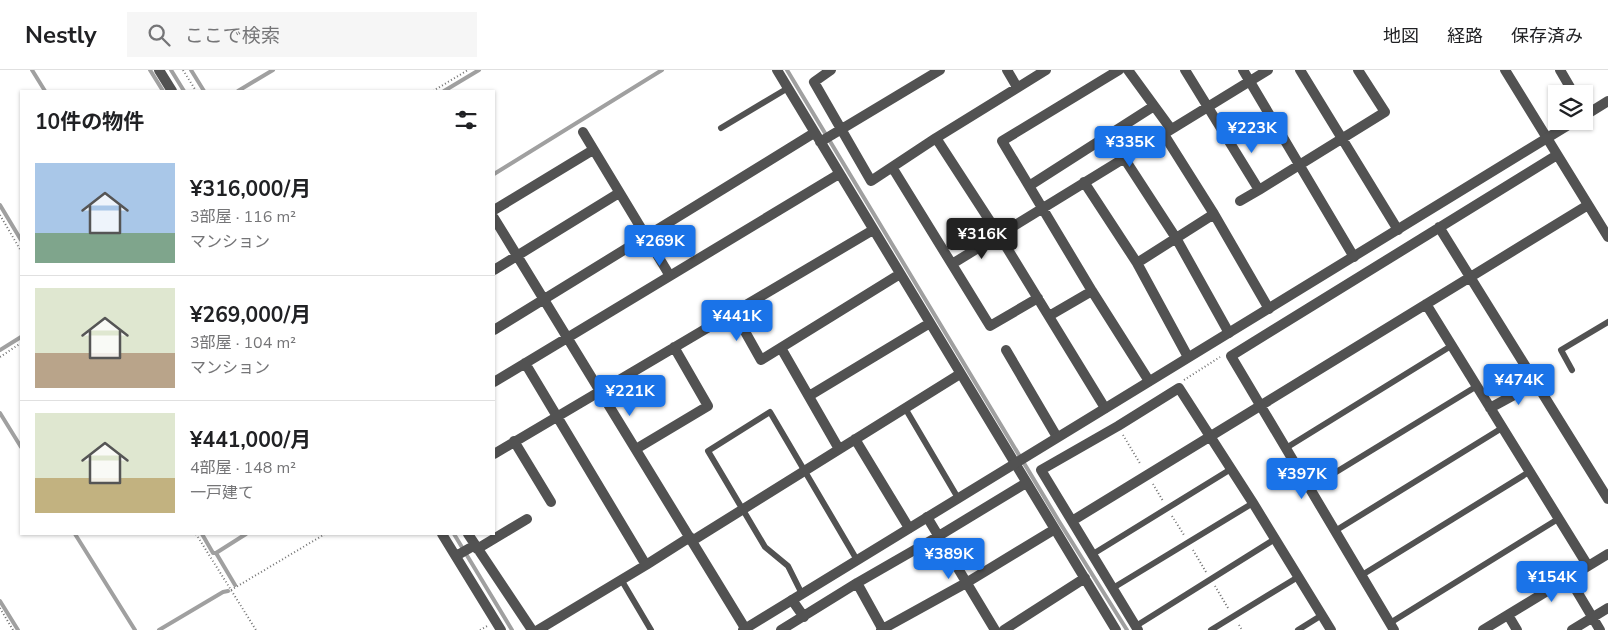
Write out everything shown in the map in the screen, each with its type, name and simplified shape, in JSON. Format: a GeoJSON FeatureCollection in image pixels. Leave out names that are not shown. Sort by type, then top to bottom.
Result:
{"type":"FeatureCollection","features":[{"type":"Feature","properties":{"kind":"street"},"geometry":{"type":"LineString","coordinates":[[159,70],[171,90]]}},
{"type":"Feature","properties":{"kind":"street"},"geometry":{"type":"LineString","coordinates":[[777,70],[1116,630]]}},
{"type":"Feature","properties":{"kind":"street"},"geometry":{"type":"LineString","coordinates":[[832,70],[814,82],[871,181],[1046,70]]}},
{"type":"Feature","properties":{"kind":"street"},"geometry":{"type":"LineString","coordinates":[[820,142],[940,70]]}},
{"type":"Feature","properties":{"kind":"street"},"geometry":{"type":"LineString","coordinates":[[1007,70],[1018,87]]}},
{"type":"Feature","properties":{"kind":"street"},"geometry":{"type":"LineString","coordinates":[[1119,70],[1002,141],[1092,291],[1149,381]]}},
{"type":"Feature","properties":{"kind":"street"},"geometry":{"type":"LineString","coordinates":[[1128,70],[1154,106],[1269,309]]}},
{"type":"Feature","properties":{"kind":"street"},"geometry":{"type":"LineString","coordinates":[[1185,70],[1209,106],[1259,190]]}},
{"type":"Feature","properties":{"kind":"street"},"geometry":{"type":"LineString","coordinates":[[1244,70],[1354,257]]}},
{"type":"Feature","properties":{"kind":"street"},"geometry":{"type":"LineString","coordinates":[[952,264],[1268,70]]}},
{"type":"Feature","properties":{"kind":"street"},"geometry":{"type":"LineString","coordinates":[[1300,70],[1398,230]]}},
{"type":"Feature","properties":{"kind":"street"},"geometry":{"type":"LineString","coordinates":[[1240,202],[1385,112],[1358,70]]}},
{"type":"Feature","properties":{"kind":"street"},"geometry":{"type":"LineString","coordinates":[[1505,70],[1608,238]]}},
{"type":"Feature","properties":{"kind":"street"},"geometry":{"type":"LineString","coordinates":[[1560,70],[1569,85]]}},
{"type":"Feature","properties":{"kind":"street"},"geometry":{"type":"LineString","coordinates":[[1593,109],[1608,101]]}},
{"type":"Feature","properties":{"kind":"street"},"geometry":{"type":"LineString","coordinates":[[1029,186],[1154,106]]}},
{"type":"Feature","properties":{"kind":"street"},"geometry":{"type":"LineString","coordinates":[[495,220],[744,629],[1354,257],[1483,176],[1562,130]]}},
{"type":"Feature","properties":{"kind":"street"},"geometry":{"type":"LineString","coordinates":[[583,132],[670,276]]}},
{"type":"Feature","properties":{"kind":"street"},"geometry":{"type":"LineString","coordinates":[[495,329],[814,133]]}},
{"type":"Feature","properties":{"kind":"street"},"geometry":{"type":"LineString","coordinates":[[936,138],[1000,235],[1105,408]]}},
{"type":"Feature","properties":{"kind":"street"},"geometry":{"type":"LineString","coordinates":[[495,209],[593,150]]}},
{"type":"Feature","properties":{"kind":"street"},"geometry":{"type":"LineString","coordinates":[[1392,627],[1231,356],[1558,155]]}},
{"type":"Feature","properties":{"kind":"street"},"geometry":{"type":"LineString","coordinates":[[1124,158],[1176,238],[1229,333]]}},
{"type":"Feature","properties":{"kind":"street"},"geometry":{"type":"LineString","coordinates":[[892,167],[990,326],[1038,298]]}},
{"type":"Feature","properties":{"kind":"street"},"geometry":{"type":"LineString","coordinates":[[495,381],[839,174]]}},
{"type":"Feature","properties":{"kind":"street"},"geometry":{"type":"LineString","coordinates":[[1084,182],[1136,263],[1188,357]]}},
{"type":"Feature","properties":{"kind":"street"},"geometry":{"type":"LineString","coordinates":[[495,269],[619,193]]}},
{"type":"Feature","properties":{"kind":"street"},"geometry":{"type":"LineString","coordinates":[[1072,521],[1588,205]]}},
{"type":"Feature","properties":{"kind":"street"},"geometry":{"type":"LineString","coordinates":[[1136,263],[1214,214]]}},
{"type":"Feature","properties":{"kind":"street"},"geometry":{"type":"LineString","coordinates":[[1439,227],[1608,499]]}},
{"type":"Feature","properties":{"kind":"street"},"geometry":{"type":"LineString","coordinates":[[495,453],[873,230]]}},
{"type":"Feature","properties":{"kind":"street"},"geometry":{"type":"LineString","coordinates":[[734,312],[761,360],[900,274]]}},
{"type":"Feature","properties":{"kind":"street"},"geometry":{"type":"LineString","coordinates":[[1049,316],[1092,291]]}},
{"type":"Feature","properties":{"kind":"street"},"geometry":{"type":"LineString","coordinates":[[1426,304],[1588,566]]}},
{"type":"Feature","properties":{"kind":"street"},"geometry":{"type":"LineString","coordinates":[[809,396],[930,323]]}},
{"type":"Feature","properties":{"kind":"street"},"geometry":{"type":"LineString","coordinates":[[636,449],[708,406],[674,347]]}},
{"type":"Feature","properties":{"kind":"street"},"geometry":{"type":"LineString","coordinates":[[781,348],[839,449]]}},
{"type":"Feature","properties":{"kind":"street"},"geometry":{"type":"LineString","coordinates":[[1006,350],[1057,438]]}},
{"type":"Feature","properties":{"kind":"street"},"geometry":{"type":"LineString","coordinates":[[525,363],[646,566]]}},
{"type":"Feature","properties":{"kind":"street"},"geometry":{"type":"LineString","coordinates":[[538,630],[742,510],[960,374]]}},
{"type":"Feature","properties":{"kind":"street"},"geometry":{"type":"LineString","coordinates":[[1490,408],[1536,383]]}},
{"type":"Feature","properties":{"kind":"street"},"geometry":{"type":"LineString","coordinates":[[1137,628],[1041,470],[1118,426],[1179,388],[1211,436],[1331,630]]}},
{"type":"Feature","properties":{"kind":"street"},"geometry":{"type":"LineString","coordinates":[[855,439],[909,528]]}},
{"type":"Feature","properties":{"kind":"street"},"geometry":{"type":"LineString","coordinates":[[514,441],[551,502]]}},
{"type":"Feature","properties":{"kind":"street"},"geometry":{"type":"LineString","coordinates":[[782,630],[857,583],[1026,483]]}},
{"type":"Feature","properties":{"kind":"street"},"geometry":{"type":"LineString","coordinates":[[926,518],[995,630]]}},
{"type":"Feature","properties":{"kind":"street"},"geometry":{"type":"LineString","coordinates":[[457,555],[528,519]]}},
{"type":"Feature","properties":{"kind":"street"},"geometry":{"type":"LineString","coordinates":[[857,583],[882,630],[966,583],[1055,529]]}},
{"type":"Feature","properties":{"kind":"street"},"geometry":{"type":"LineString","coordinates":[[443,535],[457,555],[501,630]]}},
{"type":"Feature","properties":{"kind":"street"},"geometry":{"type":"LineString","coordinates":[[469,535],[532,630]]}},
{"type":"Feature","properties":{"kind":"street"},"geometry":{"type":"LineString","coordinates":[[1483,630],[1608,554]]}},
{"type":"Feature","properties":{"kind":"street"},"geometry":{"type":"LineString","coordinates":[[1004,630],[1085,578]]}},
{"type":"Feature","properties":{"kind":"street"},"geometry":{"type":"LineString","coordinates":[[1569,578],[1600,630]]}},
{"type":"Feature","properties":{"kind":"street"},"geometry":{"type":"LineString","coordinates":[[792,600],[804,617]]}},
{"type":"Feature","properties":{"kind":"street"},"geometry":{"type":"LineString","coordinates":[[1572,630],[1608,608]]}},
{"type":"Feature","properties":{"kind":"street"},"geometry":{"type":"LineString","coordinates":[[1508,615],[1517,630]]}},
{"type":"Feature","properties":{"kind":"lane"},"geometry":{"type":"LineString","coordinates":[[721,128],[788,88]]}},
{"type":"Feature","properties":{"kind":"lane"},"geometry":{"type":"LineString","coordinates":[[1572,370],[1561,350],[1608,322]]}},
{"type":"Feature","properties":{"kind":"lane"},"geometry":{"type":"LineString","coordinates":[[1286,448],[1452,346]]}},
{"type":"Feature","properties":{"kind":"lane"},"geometry":{"type":"LineString","coordinates":[[1310,488],[1477,386]]}},
{"type":"Feature","properties":{"kind":"lane"},"geometry":{"type":"LineString","coordinates":[[905,408],[958,498]]}},
{"type":"Feature","properties":{"kind":"lane"},"geometry":{"type":"LineString","coordinates":[[802,594],[788,566],[765,547],[708,451],[770,412],[857,560]]}},
{"type":"Feature","properties":{"kind":"lane"},"geometry":{"type":"LineString","coordinates":[[1335,531],[1502,428]]}},
{"type":"Feature","properties":{"kind":"lane"},"geometry":{"type":"LineString","coordinates":[[1092,554],[1231,469]]}},
{"type":"Feature","properties":{"kind":"lane"},"geometry":{"type":"LineString","coordinates":[[1362,575],[1529,472]]}},
{"type":"Feature","properties":{"kind":"lane"},"geometry":{"type":"LineString","coordinates":[[1113,588],[1253,503]]}},
{"type":"Feature","properties":{"kind":"lane"},"geometry":{"type":"LineString","coordinates":[[1392,627],[1558,519]]}},
{"type":"Feature","properties":{"kind":"lane"},"geometry":{"type":"LineString","coordinates":[[1137,628],[1275,539]]}},
{"type":"Feature","properties":{"kind":"lane"},"geometry":{"type":"LineString","coordinates":[[1211,630],[1298,577]]}},
{"type":"Feature","properties":{"kind":"lane"},"geometry":{"type":"LineString","coordinates":[[622,581],[651,630]]}},
{"type":"Feature","properties":{"kind":"lane"},"geometry":{"type":"LineString","coordinates":[[1298,630],[1322,615]]}},
{"type":"Feature","properties":{"kind":"path"},"geometry":{"type":"LineString","coordinates":[[183,70],[195,90]]}},
{"type":"Feature","properties":{"kind":"path"},"geometry":{"type":"LineString","coordinates":[[435,90],[468,70]]}},
{"type":"Feature","properties":{"kind":"path"},"geometry":{"type":"LineString","coordinates":[[0,215],[20,249]]}},
{"type":"Feature","properties":{"kind":"path"},"geometry":{"type":"LineString","coordinates":[[0,357],[20,344]]}},
{"type":"Feature","properties":{"kind":"path"},"geometry":{"type":"LineString","coordinates":[[1179,388],[1185,378],[1221,357],[1231,356]]}},
{"type":"Feature","properties":{"kind":"path"},"geometry":{"type":"LineString","coordinates":[[1118,426],[1242,630]]}},
{"type":"Feature","properties":{"kind":"path"},"geometry":{"type":"LineString","coordinates":[[197,535],[256,630]]}},
{"type":"Feature","properties":{"kind":"path"},"geometry":{"type":"LineString","coordinates":[[231,590],[323,535]]}},
{"type":"Feature","properties":{"kind":"path"},"geometry":{"type":"LineString","coordinates":[[0,608],[13,630]]}},
{"type":"Feature","properties":{"kind":"waterway"},"geometry":{"type":"LineString","coordinates":[[32,70],[44,90]]}},
{"type":"Feature","properties":{"kind":"waterway"},"geometry":{"type":"LineString","coordinates":[[150,70],[162,90]]}},
{"type":"Feature","properties":{"kind":"waterway"},"geometry":{"type":"LineString","coordinates":[[171,70],[183,90]]}},
{"type":"Feature","properties":{"kind":"waterway"},"geometry":{"type":"LineString","coordinates":[[191,70],[203,90]]}},
{"type":"Feature","properties":{"kind":"waterway"},"geometry":{"type":"LineString","coordinates":[[240,90],[273,70]]}},
{"type":"Feature","properties":{"kind":"waterway"},"geometry":{"type":"LineString","coordinates":[[446,90],[479,70]]}},
{"type":"Feature","properties":{"kind":"waterway"},"geometry":{"type":"LineString","coordinates":[[495,173],[662,70]]}},
{"type":"Feature","properties":{"kind":"waterway"},"geometry":{"type":"LineString","coordinates":[[787,70],[1060,523],[1127,630]]}},
{"type":"Feature","properties":{"kind":"waterway"},"geometry":{"type":"LineString","coordinates":[[0,205],[20,238]]}},
{"type":"Feature","properties":{"kind":"waterway"},"geometry":{"type":"LineString","coordinates":[[0,350],[20,338]]}},
{"type":"Feature","properties":{"kind":"waterway"},"geometry":{"type":"LineString","coordinates":[[0,413],[20,445]]}},
{"type":"Feature","properties":{"kind":"waterway"},"geometry":{"type":"LineString","coordinates":[[76,535],[135,630]]}},
{"type":"Feature","properties":{"kind":"waterway"},"geometry":{"type":"LineString","coordinates":[[203,535],[235,585]]}},
{"type":"Feature","properties":{"kind":"waterway"},"geometry":{"type":"LineString","coordinates":[[216,553],[244,535]]}},
{"type":"Feature","properties":{"kind":"waterway"},"geometry":{"type":"LineString","coordinates":[[455,535],[512,630]]}},
{"type":"Feature","properties":{"kind":"waterway"},"geometry":{"type":"LineString","coordinates":[[159,630],[223,592],[228,591]]}},
{"type":"Feature","properties":{"kind":"waterway"},"geometry":{"type":"LineString","coordinates":[[0,601],[18,630]]}}]}
